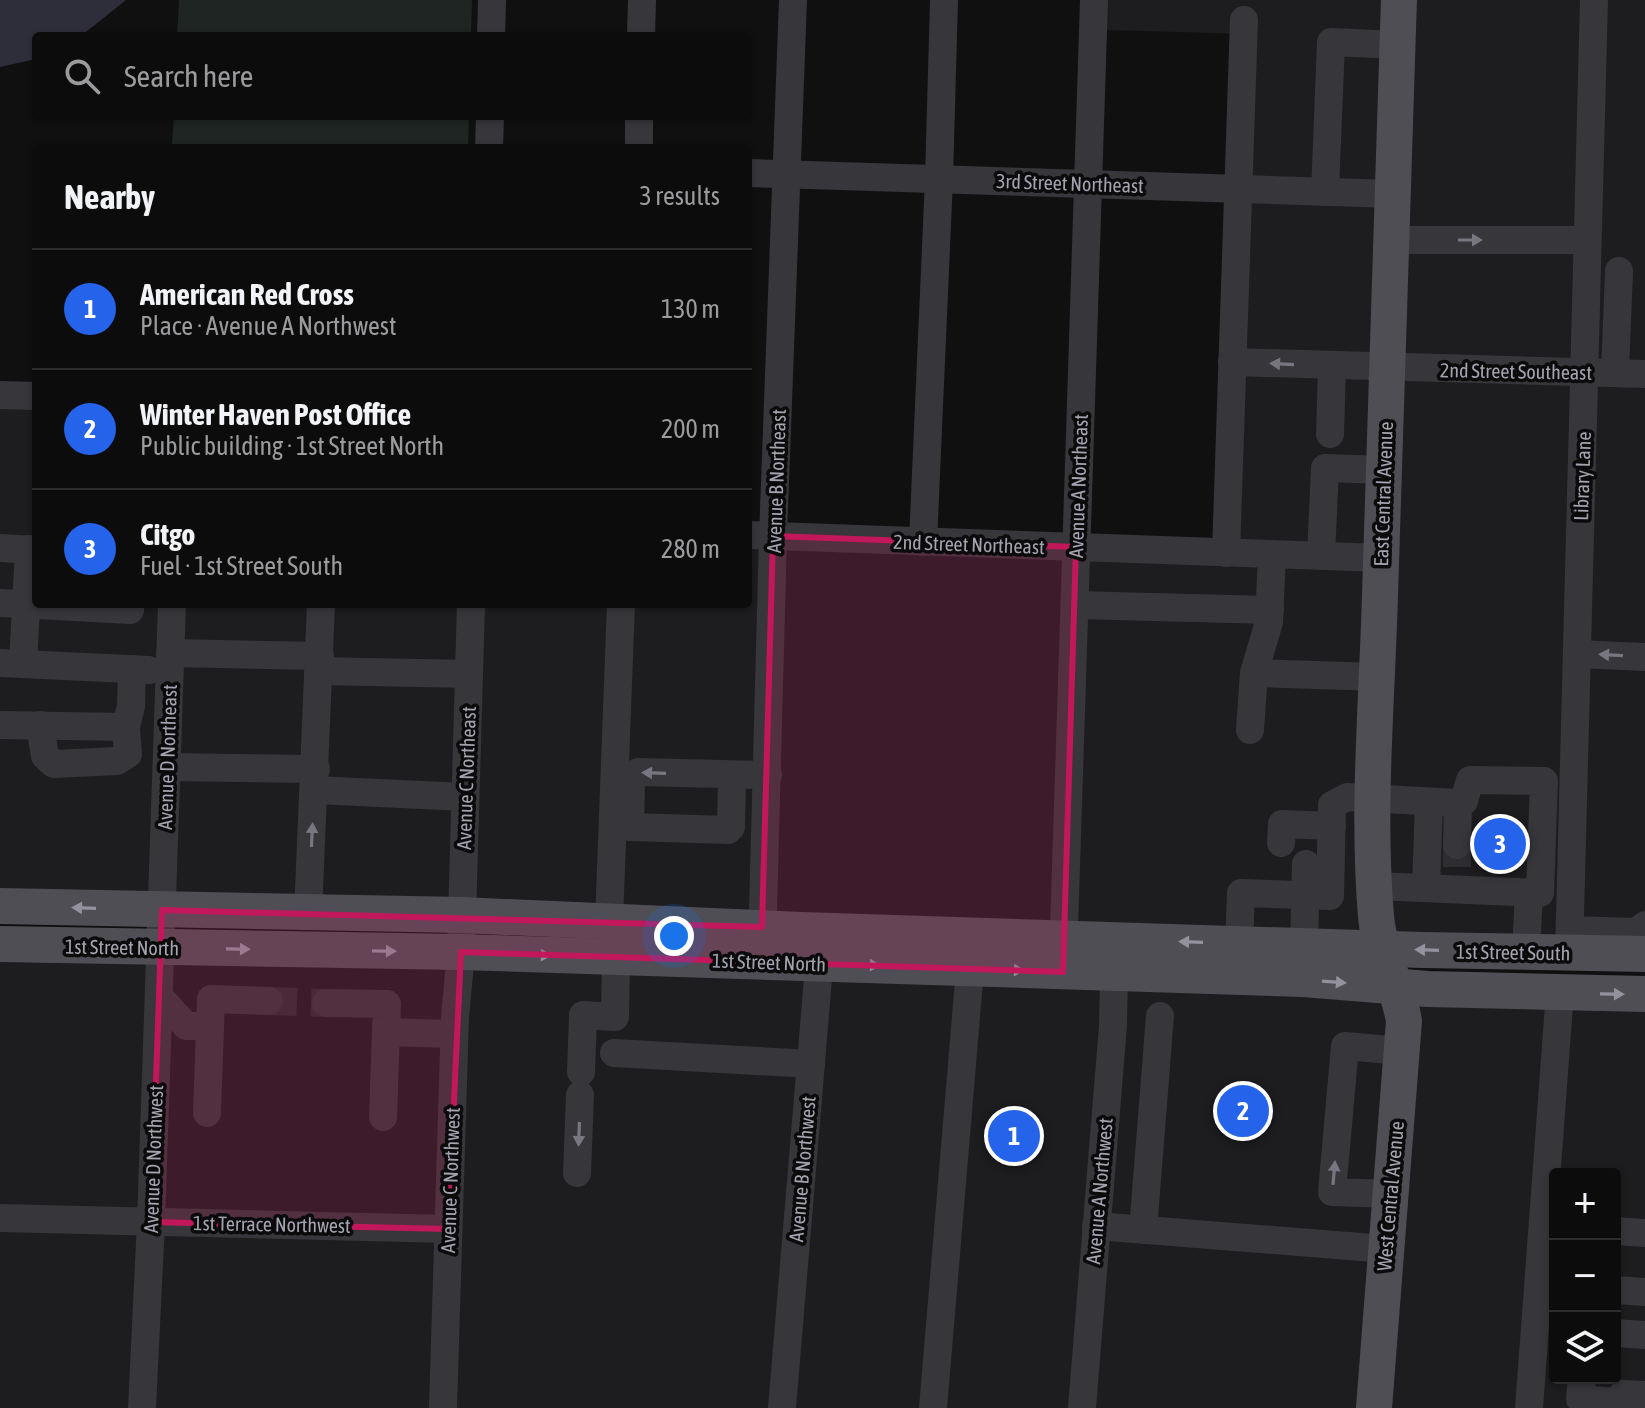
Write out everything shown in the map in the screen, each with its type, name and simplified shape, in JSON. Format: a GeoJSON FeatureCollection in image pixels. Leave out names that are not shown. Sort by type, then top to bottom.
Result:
{"type":"FeatureCollection","features":[{"type":"Feature","properties":{"kind":"main road","name":"East Central Avenue"},"geometry":{"type":"LineString","coordinates":[[1394,986],[1381,947],[1375,886],[1374,798],[1399,0]]}},
{"type":"Feature","properties":{"kind":"main road","name":"1st Street North"},"geometry":{"type":"LineString","coordinates":[[0,906],[609,921],[762,945]]}},
{"type":"Feature","properties":{"kind":"main road","name":"1st Street South"},"geometry":{"type":"LineString","coordinates":[[1381,947],[1526,952],[1569,941],[1609,942],[1645,954]]}},
{"type":"Feature","properties":{"kind":"main road","name":"1st Street North"},"geometry":{"type":"LineString","coordinates":[[0,944],[616,957],[762,945],[1064,955],[1114,973],[1303,979],[1394,986]]}},
{"type":"Feature","properties":{"kind":"main road","name":"1st Street North"},"geometry":{"type":"LineString","coordinates":[[821,947],[970,969],[1064,955],[1239,944],[1381,947]]}},
{"type":"Feature","properties":{"kind":"main road","name":"1st Street South"},"geometry":{"type":"LineString","coordinates":[[1394,986],[1645,994]]}},
{"type":"Feature","properties":{"kind":"main road","name":"West Central Avenue"},"geometry":{"type":"LineString","coordinates":[[1374,1408],[1404,1021],[1394,986]]}},
{"type":"Feature","properties":{"kind":"street"},"geometry":{"type":"LineString","coordinates":[[491,32],[492,0]]}},
{"type":"Feature","properties":{"kind":"street"},"geometry":{"type":"LineString","coordinates":[[641,32],[642,0]]}},
{"type":"Feature","properties":{"kind":"street","name":"Avenue B Northeast"},"geometry":{"type":"LineString","coordinates":[[762,945],[768,775],[761,536],[788,174],[793,0]]}},
{"type":"Feature","properties":{"kind":"street"},"geometry":{"type":"LineString","coordinates":[[923,542],[944,0]]}},
{"type":"Feature","properties":{"kind":"street","name":"Avenue A Northeast"},"geometry":{"type":"LineString","coordinates":[[1064,955],[1094,0]]}},
{"type":"Feature","properties":{"kind":"street","name":"Library Lane"},"geometry":{"type":"LineString","coordinates":[[1569,941],[1594,0]]}},
{"type":"Feature","properties":{"kind":"street"},"geometry":{"type":"LineString","coordinates":[[1226,553],[1244,20]]}},
{"type":"Feature","properties":{"kind":"street"},"geometry":{"type":"LineString","coordinates":[[1325,192],[1331,42],[1398,45]]}},
{"type":"Feature","properties":{"kind":"street"},"geometry":{"type":"LineString","coordinates":[[489,144],[490,120]]}},
{"type":"Feature","properties":{"kind":"street"},"geometry":{"type":"LineString","coordinates":[[639,120],[639,144]]}},
{"type":"Feature","properties":{"kind":"street","name":"3rd Street Northeast"},"geometry":{"type":"LineString","coordinates":[[752,173],[1393,194]]}},
{"type":"Feature","properties":{"kind":"street"},"geometry":{"type":"LineString","coordinates":[[1392,240],[1587,240]]}},
{"type":"Feature","properties":{"kind":"street"},"geometry":{"type":"LineString","coordinates":[[1615,373],[1619,271]]}},
{"type":"Feature","properties":{"kind":"street","name":"2nd Street Southeast"},"geometry":{"type":"LineString","coordinates":[[1232,362],[1645,374]]}},
{"type":"Feature","properties":{"kind":"street"},"geometry":{"type":"LineString","coordinates":[[1330,434],[1332,367]]}},
{"type":"Feature","properties":{"kind":"street"},"geometry":{"type":"LineString","coordinates":[[0,395],[32,396]]}},
{"type":"Feature","properties":{"kind":"street"},"geometry":{"type":"LineString","coordinates":[[1321,556],[1325,468],[1384,470]]}},
{"type":"Feature","properties":{"kind":"street","name":"2nd Street Northeast"},"geometry":{"type":"LineString","coordinates":[[761,536],[1381,558]]}},
{"type":"Feature","properties":{"kind":"street"},"geometry":{"type":"LineString","coordinates":[[0,548],[32,550],[13,604],[12,664],[132,669],[170,662],[320,664],[469,674]]}},
{"type":"Feature","properties":{"kind":"street"},"geometry":{"type":"LineString","coordinates":[[1250,730],[1254,673],[1269,622],[1272,554]]}},
{"type":"Feature","properties":{"kind":"street"},"geometry":{"type":"LineString","coordinates":[[1075,605],[1270,610]]}},
{"type":"Feature","properties":{"kind":"street"},"geometry":{"type":"LineString","coordinates":[[91,608],[130,608]]}},
{"type":"Feature","properties":{"kind":"street","name":"Avenue D Northeast"},"geometry":{"type":"LineString","coordinates":[[162,910],[172,608]]}},
{"type":"Feature","properties":{"kind":"street"},"geometry":{"type":"LineString","coordinates":[[308,913],[321,608]]}},
{"type":"Feature","properties":{"kind":"street","name":"Avenue C Northeast"},"geometry":{"type":"LineString","coordinates":[[461,952],[471,608]]}},
{"type":"Feature","properties":{"kind":"street"},"geometry":{"type":"LineString","coordinates":[[609,921],[621,608]]}},
{"type":"Feature","properties":{"kind":"street"},"geometry":{"type":"LineString","coordinates":[[1577,654],[1645,657]]}},
{"type":"Feature","properties":{"kind":"street"},"geometry":{"type":"LineString","coordinates":[[40,725],[45,756],[54,764],[117,761],[128,754],[126,727],[131,706],[132,669]]}},
{"type":"Feature","properties":{"kind":"street"},"geometry":{"type":"LineString","coordinates":[[1254,673],[1377,677]]}},
{"type":"Feature","properties":{"kind":"street"},"geometry":{"type":"LineString","coordinates":[[0,725],[126,727]]}},
{"type":"Feature","properties":{"kind":"street"},"geometry":{"type":"LineString","coordinates":[[167,767],[315,779],[465,797]]}},
{"type":"Feature","properties":{"kind":"street"},"geometry":{"type":"LineString","coordinates":[[732,775],[768,775]]}},
{"type":"Feature","properties":{"kind":"street"},"geometry":{"type":"LineString","coordinates":[[1304,945],[1293,895],[1302,844],[1332,805],[1347,797],[1458,803],[1464,801],[1470,780],[1544,781],[1526,952]]}},
{"type":"Feature","properties":{"kind":"street"},"geometry":{"type":"LineString","coordinates":[[1426,888],[1429,802]]}},
{"type":"Feature","properties":{"kind":"street"},"geometry":{"type":"LineString","coordinates":[[1457,867],[1458,803]]}},
{"type":"Feature","properties":{"kind":"street"},"geometry":{"type":"LineString","coordinates":[[1239,944],[1241,893],[1330,896],[1302,844]]}},
{"type":"Feature","properties":{"kind":"street"},"geometry":{"type":"LineString","coordinates":[[1457,867],[1534,893],[1571,895]]}},
{"type":"Feature","properties":{"kind":"street"},"geometry":{"type":"LineString","coordinates":[[1375,886],[1426,888],[1457,867]]}},
{"type":"Feature","properties":{"kind":"street","name":"Avenue D Northwest"},"geometry":{"type":"LineString","coordinates":[[142,1408],[162,910]]}},
{"type":"Feature","properties":{"kind":"street"},"geometry":{"type":"LineString","coordinates":[[1609,942],[1636,932],[1645,925]]}},
{"type":"Feature","properties":{"kind":"street","name":"Avenue B Northwest"},"geometry":{"type":"LineString","coordinates":[[782,1408],[821,947]]}},
{"type":"Feature","properties":{"kind":"street","name":"Avenue C Northwest"},"geometry":{"type":"LineString","coordinates":[[443,1408],[454,1034],[461,952]]}},
{"type":"Feature","properties":{"kind":"street"},"geometry":{"type":"LineString","coordinates":[[577,1173],[583,1015],[615,1017],[616,957]]}},
{"type":"Feature","properties":{"kind":"street"},"geometry":{"type":"LineString","coordinates":[[933,1408],[970,969]]}},
{"type":"Feature","properties":{"kind":"street","name":"Avenue A Northwest"},"geometry":{"type":"LineString","coordinates":[[1082,1408],[1113,1025],[1114,973]]}},
{"type":"Feature","properties":{"kind":"street"},"geometry":{"type":"LineString","coordinates":[[1552,1168],[1560,992]]}},
{"type":"Feature","properties":{"kind":"street"},"geometry":{"type":"LineString","coordinates":[[159,996],[198,1026],[207,1113]]}},
{"type":"Feature","properties":{"kind":"street"},"geometry":{"type":"LineString","coordinates":[[157,1054],[198,1026],[211,999],[269,1001]]}},
{"type":"Feature","properties":{"kind":"street"},"geometry":{"type":"LineString","coordinates":[[326,1003],[387,1004],[383,1117]]}},
{"type":"Feature","properties":{"kind":"street"},"geometry":{"type":"LineString","coordinates":[[1143,1230],[1160,1016]]}},
{"type":"Feature","properties":{"kind":"street"},"geometry":{"type":"LineString","coordinates":[[386,1032],[454,1034]]}},
{"type":"Feature","properties":{"kind":"street"},"geometry":{"type":"LineString","coordinates":[[1391,1194],[1332,1192],[1345,1046],[1402,1051]]}},
{"type":"Feature","properties":{"kind":"street"},"geometry":{"type":"LineString","coordinates":[[614,1053],[811,1064]]}},
{"type":"Feature","properties":{"kind":"street","name":"1st Terrace Northwest"},"geometry":{"type":"LineString","coordinates":[[0,1218],[448,1229]]}},
{"type":"Feature","properties":{"kind":"street"},"geometry":{"type":"LineString","coordinates":[[1096,1226],[1386,1249]]}},
{"type":"Feature","properties":{"kind":"street"},"geometry":{"type":"LineString","coordinates":[[1529,1408],[1547,1285],[1549,1226]]}},
{"type":"Feature","properties":{"kind":"street"},"geometry":{"type":"LineString","coordinates":[[1621,1231],[1645,1233]]}},
{"type":"Feature","properties":{"kind":"street"},"geometry":{"type":"LineString","coordinates":[[1621,1290],[1645,1292]]}},
{"type":"Feature","properties":{"kind":"street"},"geometry":{"type":"LineString","coordinates":[[1621,1333],[1645,1335]]}},
{"type":"Feature","properties":{"kind":"street"},"geometry":{"type":"LineString","coordinates":[[1581,1389],[1616,1405],[1623,1394],[1645,1395]]}},
{"type":"Feature","properties":{"kind":"highlighted area"},"geometry":{"type":"Polygon","coordinates":[[[773,536],[1076,547],[1063,972],[461,952],[448,1229],[151,1222],[162,910],[762,927],[773,536]]]}},
{"type":"Feature","properties":{"kind":"shaded area"},"geometry":{"type":"Polygon","coordinates":[[[179,0],[472,0],[471,32],[177,32],[179,0]]]}},
{"type":"Feature","properties":{"kind":"shaded area"},"geometry":{"type":"Polygon","coordinates":[[[1106,0],[1388,0],[1382,183],[1248,179],[1251,34],[1105,30],[1106,0]]]}},
{"type":"Feature","properties":{"kind":"shaded area"},"geometry":{"type":"Polygon","coordinates":[[[1411,0],[1645,0],[1645,364],[1400,358],[1411,0]]]}},
{"type":"Feature","properties":{"kind":"shaded area"},"geometry":{"type":"Polygon","coordinates":[[[174,120],[469,120],[468,144],[172,144],[174,120]]]}},
{"type":"Feature","properties":{"kind":"shaded area"},"geometry":{"type":"Polygon","coordinates":[[[1247,200],[1381,204],[1370,547],[1238,543],[1247,200]]]}},
{"type":"Feature","properties":{"kind":"shaded area"},"geometry":{"type":"Polygon","coordinates":[[[1399,379],[1645,385],[1645,944],[1391,937],[1388,918],[1399,379]]]}},
{"type":"Feature","properties":{"kind":"shaded area"},"geometry":{"type":"Polygon","coordinates":[[[0,406],[32,407],[32,608],[161,608],[151,900],[0,895],[0,406]]]}},
{"type":"Feature","properties":{"kind":"shaded area"},"geometry":{"type":"Polygon","coordinates":[[[752,546],[761,546],[751,917],[473,905],[483,608],[752,608],[752,546]]]}},
{"type":"Feature","properties":{"kind":"shaded area"},"geometry":{"type":"Polygon","coordinates":[[[785,547],[1064,557],[1053,927],[774,918],[785,547]]]}},
{"type":"Feature","properties":{"kind":"shaded area"},"geometry":{"type":"Polygon","coordinates":[[[1087,558],[1369,568],[1368,936],[1076,928],[1087,558]]]}},
{"type":"Feature","properties":{"kind":"shaded area"},"geometry":{"type":"Polygon","coordinates":[[[183,608],[460,608],[449,905],[174,900],[183,608]]]}},
{"type":"Feature","properties":{"kind":"shaded area"},"geometry":{"type":"Polygon","coordinates":[[[0,954],[149,958],[140,1211],[0,1208],[0,954]]]}},
{"type":"Feature","properties":{"kind":"shaded area"},"geometry":{"type":"Polygon","coordinates":[[[172,959],[448,962],[437,1218],[163,1212],[172,959]]]}},
{"type":"Feature","properties":{"kind":"shaded area"},"geometry":{"type":"Polygon","coordinates":[[[471,963],[808,974],[771,1408],[454,1408],[466,1018],[471,963]]]}},
{"type":"Feature","properties":{"kind":"shaded area"},"geometry":{"type":"Polygon","coordinates":[[[831,975],[1102,983],[1070,1408],[794,1408],[831,975]]]}},
{"type":"Feature","properties":{"kind":"shaded area"},"geometry":{"type":"Polygon","coordinates":[[[1125,984],[1389,1003],[1362,1408],[1093,1408],[1125,984]]]}},
{"type":"Feature","properties":{"kind":"shaded area"},"geometry":{"type":"Polygon","coordinates":[[[1412,998],[1645,1005],[1645,1408],[1386,1408],[1412,998]]]}},
{"type":"Feature","properties":{"kind":"shaded area"},"geometry":{"type":"Polygon","coordinates":[[[0,1229],[139,1232],[131,1408],[0,1408],[0,1229]]]}},
{"type":"Feature","properties":{"kind":"shaded area"},"geometry":{"type":"Polygon","coordinates":[[[162,1232],[436,1239],[431,1408],[154,1408],[162,1232]]]}},
{"type":"Feature","properties":{"kind":"water"},"geometry":{"type":"Polygon","coordinates":[[[0,0],[126,0],[86,32],[32,32],[32,60],[0,67],[0,0]]]}},
{"type":"Feature","properties":{"kind":"tunnel"},"geometry":{"type":"LineString","coordinates":[[1457,845],[1457,867]]}},
{"type":"Feature","properties":{"kind":"tunnel"},"geometry":{"type":"LineString","coordinates":[[269,1001],[326,1003]]}},
{"type":"Feature","properties":{"kind":"place","name":"Citgo"},"geometry":{"type":"Point","coordinates":[1500,844]}},
{"type":"Feature","properties":{"kind":"place","name":"Winter Haven Post Office"},"geometry":{"type":"Point","coordinates":[1243,1111]}},
{"type":"Feature","properties":{"kind":"place","name":"American Red Cross"},"geometry":{"type":"Point","coordinates":[1014,1136]}}]}
